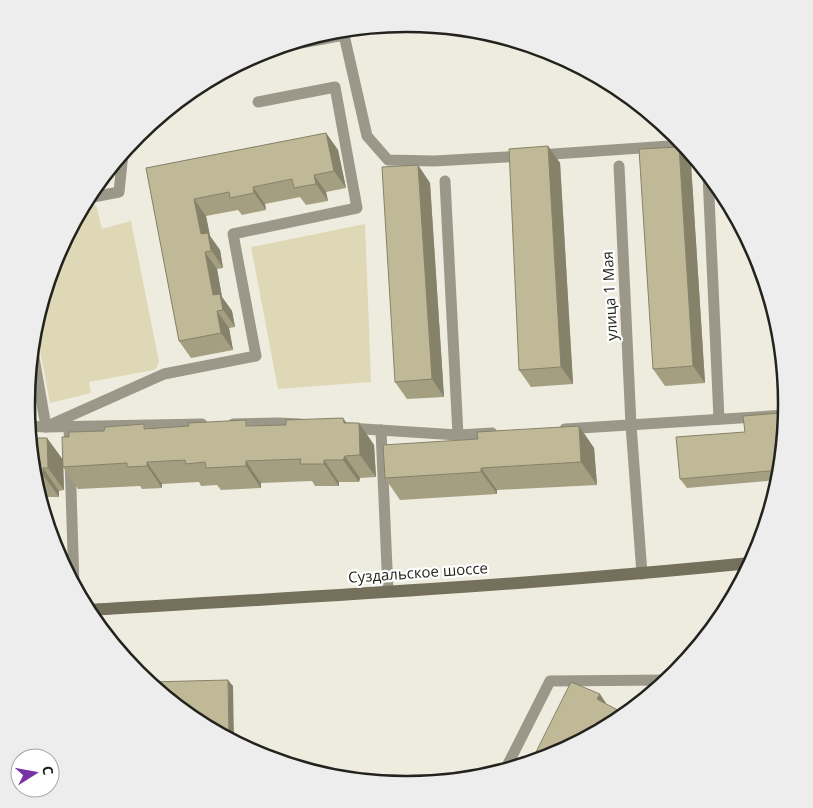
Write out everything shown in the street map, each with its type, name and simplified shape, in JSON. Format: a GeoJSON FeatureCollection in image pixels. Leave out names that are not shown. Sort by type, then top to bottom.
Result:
{"type":"FeatureCollection","features":[{"type":"Feature","properties":{"kind":"main road","name":"Суздальское шоссе"},"geometry":{"type":"LineString","coordinates":[[98,609],[388,592],[642,574],[742,564]]}},
{"type":"Feature","properties":{"kind":"lane"},"geometry":{"type":"LineString","coordinates":[[345,38],[367,136],[388,160],[434,161],[673,146]]}},
{"type":"Feature","properties":{"kind":"lane"},"geometry":{"type":"LineString","coordinates":[[46,427],[164,374],[256,356],[234,234],[357,208],[335,87],[258,102]]}},
{"type":"Feature","properties":{"kind":"lane"},"geometry":{"type":"LineString","coordinates":[[100,196],[119,192],[122,166]]}},
{"type":"Feature","properties":{"kind":"lane","name":"улица 1 Мая"},"geometry":{"type":"LineString","coordinates":[[619,166],[631,425],[642,574]]}},
{"type":"Feature","properties":{"kind":"lane"},"geometry":{"type":"LineString","coordinates":[[445,181],[458,435]]}},
{"type":"Feature","properties":{"kind":"lane"},"geometry":{"type":"LineString","coordinates":[[709,189],[719,419]]}},
{"type":"Feature","properties":{"kind":"lane"},"geometry":{"type":"LineString","coordinates":[[37,373],[46,427]]}},
{"type":"Feature","properties":{"kind":"lane"},"geometry":{"type":"LineString","coordinates":[[554,429],[778,416]]}},
{"type":"Feature","properties":{"kind":"lane"},"geometry":{"type":"LineString","coordinates":[[36,426],[278,423],[306,425]]}},
{"type":"Feature","properties":{"kind":"lane"},"geometry":{"type":"LineString","coordinates":[[69,426],[73,569]]}},
{"type":"Feature","properties":{"kind":"lane"},"geometry":{"type":"LineString","coordinates":[[334,427],[458,435],[506,432]]}},
{"type":"Feature","properties":{"kind":"lane"},"geometry":{"type":"LineString","coordinates":[[382,430],[388,592]]}},
{"type":"Feature","properties":{"kind":"lane"},"geometry":{"type":"LineString","coordinates":[[510,761],[550,681],[654,680]]}},
{"type":"Feature","properties":{"kind":"shaded area"},"geometry":{"type":"Polygon","coordinates":[[[96,205],[102,229],[131,221],[159,362],[154,370],[89,382],[91,393],[50,403],[39,347],[42,332],[63,262],[73,240],[93,206],[96,205]]]}},
{"type":"Feature","properties":{"kind":"shaded area"},"geometry":{"type":"Polygon","coordinates":[[[365,224],[371,382],[278,389],[251,247],[365,224]]]}},
{"type":"Feature","properties":{"kind":"building"},"geometry":{"type":"Polygon","coordinates":[[[326,133],[334,171],[314,175],[316,184],[294,188],[292,179],[253,187],[254,193],[230,198],[229,192],[194,199],[201,234],[208,233],[211,251],[205,252],[213,295],[220,294],[223,310],[217,311],[221,333],[179,341],[146,168],[326,133]]]}},
{"type":"Feature","properties":{"kind":"building"},"geometry":{"type":"Polygon","coordinates":[[[548,146],[561,367],[519,370],[509,149],[548,146]]]}},
{"type":"Feature","properties":{"kind":"building"},"geometry":{"type":"Polygon","coordinates":[[[675,147],[679,152],[693,366],[653,369],[639,149],[675,147]]]}},
{"type":"Feature","properties":{"kind":"building"},"geometry":{"type":"Polygon","coordinates":[[[418,165],[432,379],[395,382],[382,167],[418,165]]]}},
{"type":"Feature","properties":{"kind":"building"},"geometry":{"type":"Polygon","coordinates":[[[778,413],[772,471],[680,479],[676,437],[745,432],[743,416],[778,413]]]}},
{"type":"Feature","properties":{"kind":"building"},"geometry":{"type":"Polygon","coordinates":[[[343,418],[344,423],[359,423],[360,455],[345,456],[343,460],[324,460],[324,464],[300,464],[301,459],[246,461],[246,466],[206,468],[205,462],[186,464],[185,460],[147,462],[147,466],[127,467],[127,463],[63,467],[62,437],[69,437],[69,432],[104,431],[105,427],[144,424],[144,429],[189,426],[188,423],[246,420],[246,426],[286,425],[286,420],[343,418]]]}},
{"type":"Feature","properties":{"kind":"building"},"geometry":{"type":"Polygon","coordinates":[[[579,426],[581,462],[481,468],[481,472],[385,478],[383,445],[478,439],[477,432],[579,426]]]}},
{"type":"Feature","properties":{"kind":"building"},"geometry":{"type":"Polygon","coordinates":[[[37,438],[47,438],[48,468],[43,468],[43,475],[37,438]]]}},
{"type":"Feature","properties":{"kind":"building"},"geometry":{"type":"Polygon","coordinates":[[[228,680],[229,730],[180,699],[161,682],[228,680]]]}},
{"type":"Feature","properties":{"kind":"building"},"geometry":{"type":"Polygon","coordinates":[[[571,682],[600,694],[597,699],[617,710],[571,737],[536,752],[571,682]]]}}]}
